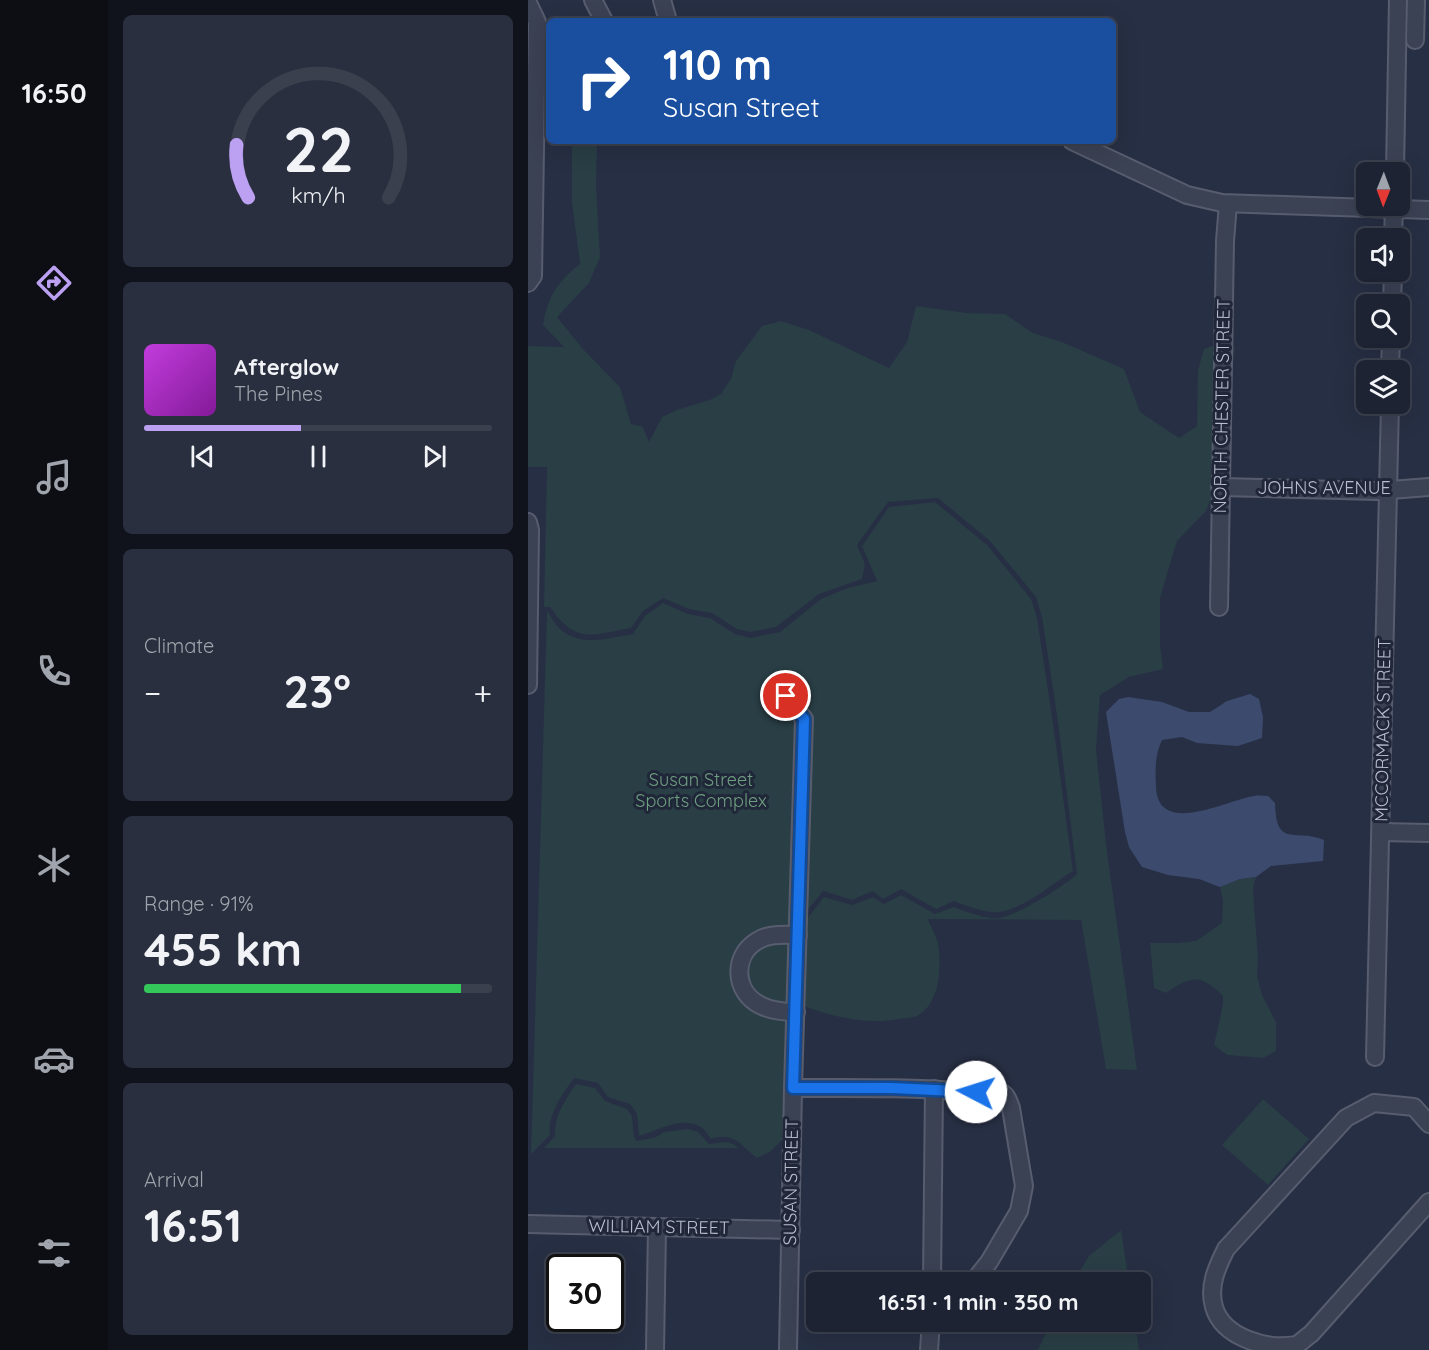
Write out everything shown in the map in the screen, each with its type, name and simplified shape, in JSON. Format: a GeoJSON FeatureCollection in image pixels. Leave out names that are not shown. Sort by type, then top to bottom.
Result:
{"type":"FeatureCollection","features":[{"type":"Feature","properties":{"kind":"street"},"geometry":{"type":"LineString","coordinates":[[593,0],[602,18]]}},
{"type":"Feature","properties":{"kind":"street"},"geometry":{"type":"LineString","coordinates":[[662,0],[667,18]]}},
{"type":"Feature","properties":{"kind":"street"},"geometry":{"type":"LineString","coordinates":[[1395,162],[1398,0]]}},
{"type":"Feature","properties":{"kind":"street"},"geometry":{"type":"LineString","coordinates":[[1397,34],[1422,41],[1416,0]]}},
{"type":"Feature","properties":{"kind":"street"},"geometry":{"type":"LineString","coordinates":[[528,3],[537,22],[531,258],[533,276],[528,283]]}},
{"type":"Feature","properties":{"kind":"street"},"geometry":{"type":"LineString","coordinates":[[1078,144],[1187,195],[1228,204],[1356,206]]}},
{"type":"Feature","properties":{"kind":"street","name":"NORTH CHESTER STREET"},"geometry":{"type":"LineString","coordinates":[[1219,607],[1225,241],[1228,204]]}},
{"type":"Feature","properties":{"kind":"street"},"geometry":{"type":"LineString","coordinates":[[1410,208],[1429,210]]}},
{"type":"Feature","properties":{"kind":"street","name":"MCCORMACK STREET"},"geometry":{"type":"LineString","coordinates":[[1374,1057],[1390,414]]}},
{"type":"Feature","properties":{"kind":"street","name":"JOHNS AVENUE"},"geometry":{"type":"LineString","coordinates":[[1220,487],[1378,491],[1429,487]]}},
{"type":"Feature","properties":{"kind":"street"},"geometry":{"type":"LineString","coordinates":[[528,522],[530,530],[528,685]]}},
{"type":"Feature","properties":{"kind":"street","name":"SUSAN STREET"},"geometry":{"type":"LineString","coordinates":[[786,696],[804,719],[788,1350]]}},
{"type":"Feature","properties":{"kind":"street"},"geometry":{"type":"LineString","coordinates":[[1381,832],[1429,833]]}},
{"type":"Feature","properties":{"kind":"street"},"geometry":{"type":"LineString","coordinates":[[796,1012],[774,1010],[752,1001],[745,992],[739,976],[741,961],[745,953],[757,941],[774,935],[798,935]]}},
{"type":"Feature","properties":{"kind":"street"},"geometry":{"type":"LineString","coordinates":[[793,1088],[934,1089],[1003,1093],[1011,1108],[1024,1186],[1019,1211],[980,1272]]}},
{"type":"Feature","properties":{"kind":"street"},"geometry":{"type":"LineString","coordinates":[[932,1272],[934,1089]]}},
{"type":"Feature","properties":{"kind":"street"},"geometry":{"type":"LineString","coordinates":[[1429,1124],[1421,1106],[1374,1103],[1346,1118],[1226,1249],[1215,1270],[1212,1288],[1214,1308],[1225,1326],[1249,1344],[1282,1349],[1296,1344],[1311,1334],[1429,1202]]}},
{"type":"Feature","properties":{"kind":"street","name":"WILLIAM STREET"},"geometry":{"type":"LineString","coordinates":[[528,1224],[790,1230]]}},
{"type":"Feature","properties":{"kind":"street"},"geometry":{"type":"LineString","coordinates":[[655,1350],[657,1228]]}},
{"type":"Feature","properties":{"kind":"street"},"geometry":{"type":"LineString","coordinates":[[929,1350],[930,1332]]}},
{"type":"Feature","properties":{"kind":"green space"},"geometry":{"type":"Polygon","coordinates":[[[572,144],[597,144],[596,185],[600,257],[589,283],[557,317],[582,348],[620,387],[631,424],[643,427],[649,442],[662,417],[721,394],[731,379],[736,361],[762,326],[781,321],[809,330],[889,368],[907,342],[916,306],[967,313],[1005,314],[1033,333],[1062,342],[1124,369],[1140,412],[1179,438],[1197,426],[1198,370],[1204,349],[1223,342],[1235,347],[1216,485],[1206,511],[1177,541],[1160,598],[1160,645],[1163,669],[1129,677],[1100,695],[1096,749],[1106,844],[1137,1070],[1106,1069],[1081,920],[928,919],[939,953],[938,984],[931,1003],[917,1016],[887,1021],[862,1020],[838,1017],[803,1006],[803,924],[824,897],[852,905],[873,897],[884,904],[901,895],[935,914],[954,907],[970,913],[999,918],[1040,900],[1077,874],[1042,617],[1036,597],[990,541],[938,498],[888,502],[857,545],[865,564],[862,579],[819,594],[776,627],[750,632],[737,629],[712,613],[689,609],[663,598],[643,611],[631,628],[586,634],[568,627],[550,607],[544,607],[547,467],[528,467],[528,346],[564,347],[543,325],[555,290],[565,277],[580,264],[572,202],[572,144]]]}},
{"type":"Feature","properties":{"kind":"green space","name":"Susan Street Sports Complex"},"geometry":{"type":"Polygon","coordinates":[[[935,502],[987,545],[1031,599],[1037,618],[1073,871],[1019,906],[999,912],[970,907],[954,901],[936,909],[901,889],[883,899],[873,891],[852,900],[823,891],[798,922],[792,1130],[770,1152],[757,1158],[731,1138],[711,1139],[701,1127],[686,1123],[670,1125],[639,1136],[637,1114],[630,1104],[608,1097],[598,1083],[574,1078],[551,1119],[550,1135],[531,1154],[547,611],[559,628],[567,634],[585,640],[633,634],[645,616],[663,603],[688,614],[710,618],[735,634],[750,638],[780,632],[821,599],[845,589],[877,581],[862,546],[889,507],[935,502]]]}},
{"type":"Feature","properties":{"kind":"green space"},"geometry":{"type":"Polygon","coordinates":[[[1256,877],[1253,889],[1258,959],[1257,977],[1262,995],[1276,1022],[1276,1051],[1263,1058],[1227,1055],[1214,1045],[1223,996],[1208,983],[1201,980],[1189,980],[1166,993],[1154,988],[1150,943],[1196,941],[1222,923],[1223,900],[1220,887],[1240,879],[1256,877]]]}},
{"type":"Feature","properties":{"kind":"green space"},"geometry":{"type":"Polygon","coordinates":[[[576,1084],[595,1088],[605,1101],[627,1109],[632,1116],[634,1137],[637,1141],[656,1137],[664,1132],[688,1129],[698,1132],[709,1144],[721,1142],[735,1145],[738,1148],[544,1148],[555,1136],[558,1115],[576,1084]]]}},
{"type":"Feature","properties":{"kind":"green space"},"geometry":{"type":"Polygon","coordinates":[[[1263,1099],[1309,1139],[1268,1185],[1222,1145],[1263,1099]]]}},
{"type":"Feature","properties":{"kind":"green space"},"geometry":{"type":"Polygon","coordinates":[[[1121,1230],[1127,1272],[1079,1272],[1089,1256],[1121,1230]]]}},
{"type":"Feature","properties":{"kind":"green space"},"geometry":{"type":"Polygon","coordinates":[[[1046,1332],[1136,1332],[1139,1350],[1038,1350],[1046,1332]]]}},
{"type":"Feature","properties":{"kind":"water"},"geometry":{"type":"Polygon","coordinates":[[[1250,694],[1259,699],[1263,717],[1262,738],[1238,746],[1197,743],[1182,737],[1162,740],[1156,768],[1159,802],[1168,810],[1180,813],[1195,812],[1254,796],[1268,796],[1275,803],[1276,817],[1283,832],[1324,840],[1323,861],[1271,866],[1256,877],[1240,879],[1220,887],[1199,879],[1168,875],[1142,867],[1129,847],[1125,832],[1106,712],[1119,699],[1128,697],[1162,702],[1189,712],[1210,712],[1227,701],[1250,694]]]}},
{"type":"Feature","properties":{"kind":"route"},"geometry":{"type":"LineString","coordinates":[[786,696],[804,719],[793,1088],[892,1088],[976,1092]]}}]}
